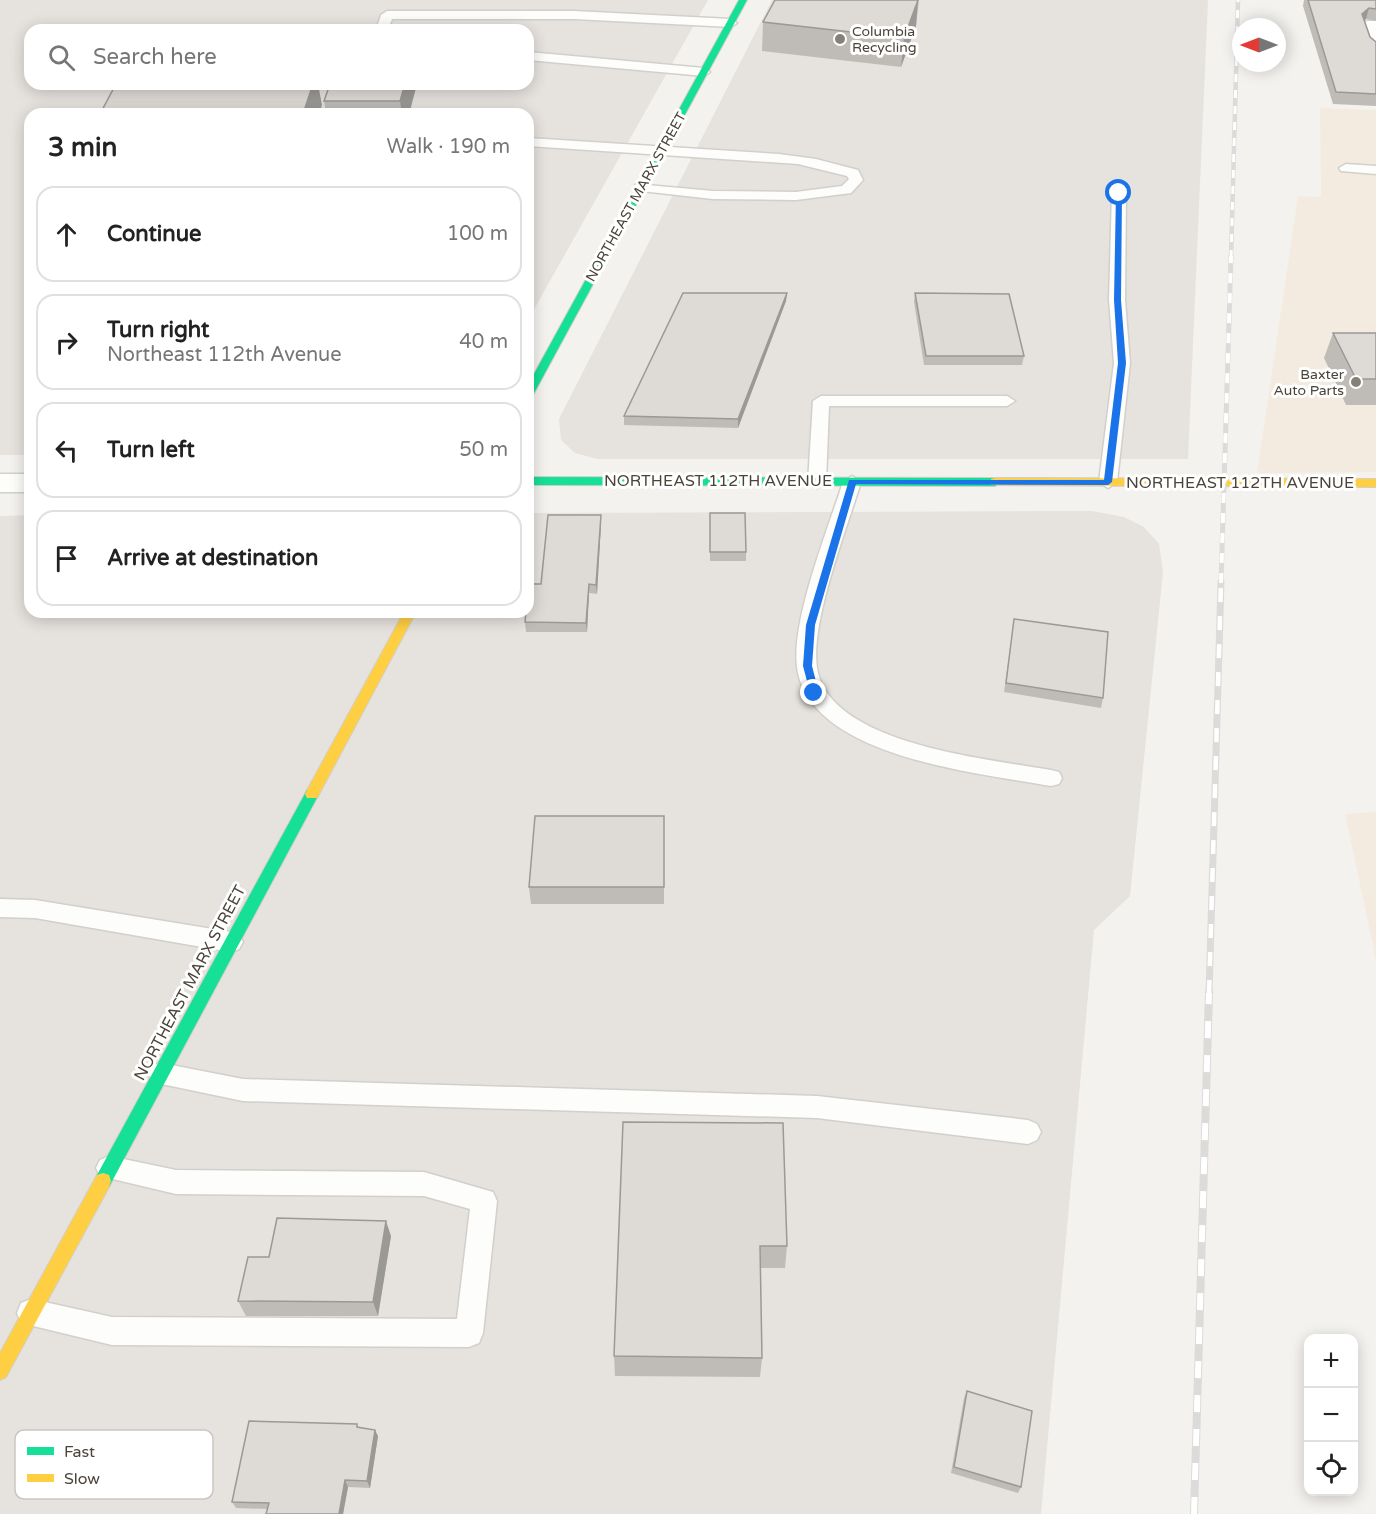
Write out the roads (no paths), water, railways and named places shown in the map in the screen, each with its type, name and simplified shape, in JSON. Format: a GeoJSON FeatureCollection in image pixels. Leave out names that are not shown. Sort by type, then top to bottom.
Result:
{"type":"FeatureCollection","features":[{"type":"Feature","properties":{"kind":"street","name":"NORTHEAST MARX STREET"},"geometry":{"type":"LineString","coordinates":[[534,384],[743,0]]}},
{"type":"Feature","properties":{"kind":"street","name":"NORTHEAST 112TH AVENUE"},"geometry":{"type":"LineString","coordinates":[[534,481],[1376,483]]}},
{"type":"Feature","properties":{"kind":"street"},"geometry":{"type":"LineString","coordinates":[[0,483],[24,483]]}},
{"type":"Feature","properties":{"kind":"street","name":"NORTHEAST MARX STREET"},"geometry":{"type":"LineString","coordinates":[[0,1371],[407,618]]}},
{"type":"Feature","properties":{"kind":"lane"},"geometry":{"type":"LineString","coordinates":[[384,24],[387,15],[574,15],[730,23]]}},
{"type":"Feature","properties":{"kind":"lane"},"geometry":{"type":"LineString","coordinates":[[1374,48],[1367,25],[1376,25]]}},
{"type":"Feature","properties":{"kind":"lane"},"geometry":{"type":"LineString","coordinates":[[534,56],[704,72]]}},
{"type":"Feature","properties":{"kind":"lane"},"geometry":{"type":"LineString","coordinates":[[534,142],[781,158],[832,166],[853,173],[856,180],[846,190],[796,196],[713,195],[641,187]]}},
{"type":"Feature","properties":{"kind":"lane"},"geometry":{"type":"LineString","coordinates":[[1346,168],[1376,170]]}},
{"type":"Feature","properties":{"kind":"lane"},"geometry":{"type":"LineString","coordinates":[[1108,482],[1122,363],[1117,300],[1119,193]]}},
{"type":"Feature","properties":{"kind":"lane"},"geometry":{"type":"LineString","coordinates":[[818,482],[820,401],[1007,401]]}},
{"type":"Feature","properties":{"kind":"lane"},"geometry":{"type":"LineString","coordinates":[[852,482],[810,625],[807,666],[814,693],[826,708],[847,724],[891,746],[1051,778]]}},
{"type":"Feature","properties":{"kind":"lane"},"geometry":{"type":"LineString","coordinates":[[0,908],[35,909],[231,942]]}},
{"type":"Feature","properties":{"kind":"lane"},"geometry":{"type":"LineString","coordinates":[[161,1074],[243,1090],[817,1107],[1028,1132]]}},
{"type":"Feature","properties":{"kind":"lane"},"geometry":{"type":"LineString","coordinates":[[32,1313],[112,1330],[469,1333],[484,1201],[424,1184],[176,1182],[109,1168]]}},
{"type":"Feature","properties":{"kind":"railway"},"geometry":{"type":"LineString","coordinates":[[1231,258],[1238,0]]}},
{"type":"Feature","properties":{"kind":"railway"},"geometry":{"type":"LineString","coordinates":[[1221,583],[1231,256]]}},
{"type":"Feature","properties":{"kind":"railway"},"geometry":{"type":"LineString","coordinates":[[1209,994],[1221,582]]}},
{"type":"Feature","properties":{"kind":"railway"},"geometry":{"type":"LineString","coordinates":[[1194,1514],[1209,993]]}},
{"type":"Feature","properties":{"kind":"place","name":"Columbia Recycling"},"geometry":{"type":"Point","coordinates":[840,39]}},
{"type":"Feature","properties":{"kind":"place","name":"Baxter Auto Parts"},"geometry":{"type":"Point","coordinates":[1356,382]}}]}
